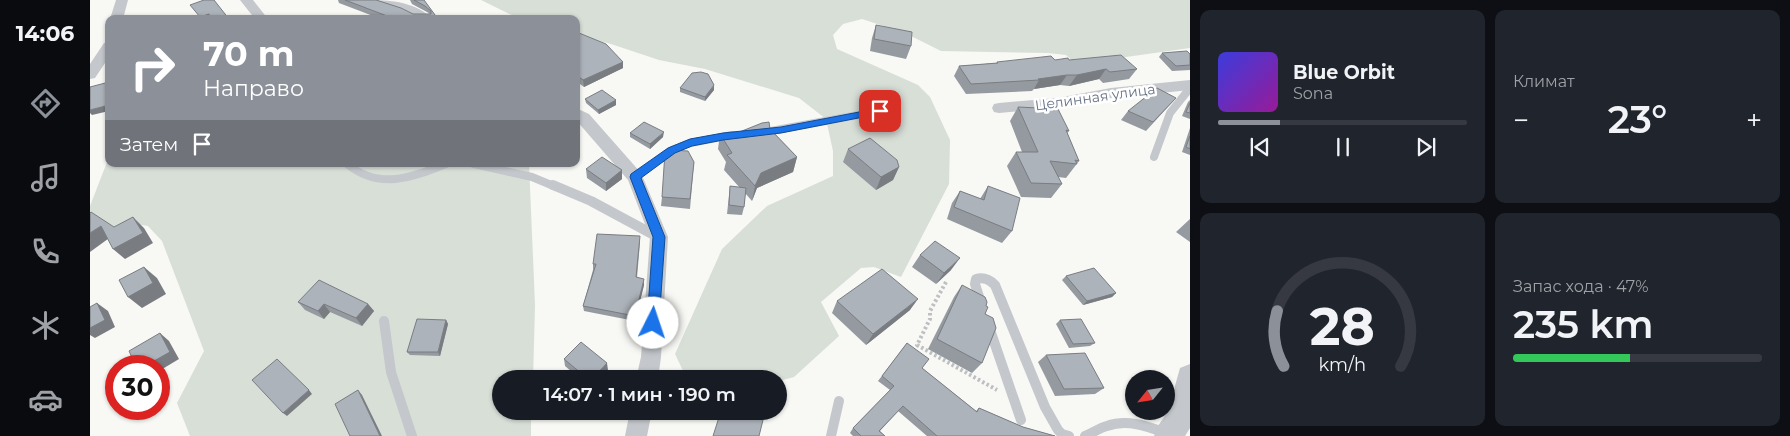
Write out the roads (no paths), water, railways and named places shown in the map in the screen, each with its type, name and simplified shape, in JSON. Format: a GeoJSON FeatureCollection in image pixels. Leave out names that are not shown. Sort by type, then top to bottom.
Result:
{"type":"FeatureCollection","features":[{"type":"Feature","properties":{"kind":"street"},"geometry":{"type":"LineString","coordinates":[[117,15],[122,0]]}},
{"type":"Feature","properties":{"kind":"street"},"geometry":{"type":"LineString","coordinates":[[246,0],[259,15]]}},
{"type":"Feature","properties":{"kind":"street"},"geometry":{"type":"LineString","coordinates":[[378,0],[408,9],[419,15]]}},
{"type":"Feature","properties":{"kind":"street"},"geometry":{"type":"LineString","coordinates":[[90,75],[105,52]]}},
{"type":"Feature","properties":{"kind":"street","name":"Целинная улица"},"geometry":{"type":"LineString","coordinates":[[999,108],[1057,103],[1110,93],[1190,87]]}},
{"type":"Feature","properties":{"kind":"street"},"geometry":{"type":"LineString","coordinates":[[580,116],[635,177],[659,237],[649,370]]}},
{"type":"Feature","properties":{"kind":"street"},"geometry":{"type":"LineString","coordinates":[[1177,430],[1190,378]]}},
{"type":"Feature","properties":{"kind":"street"},"geometry":{"type":"LineString","coordinates":[[636,436],[639,420]]}},
{"type":"Feature","properties":{"kind":"lane"},"geometry":{"type":"LineString","coordinates":[[1154,157],[1170,113],[1190,87]]}},
{"type":"Feature","properties":{"kind":"lane"},"geometry":{"type":"LineString","coordinates":[[635,177],[672,150],[690,143],[880,111]]}},
{"type":"Feature","properties":{"kind":"lane"},"geometry":{"type":"LineString","coordinates":[[349,167],[356,174],[371,180],[379,180],[421,174],[438,167]]}},
{"type":"Feature","properties":{"kind":"lane"},"geometry":{"type":"LineString","coordinates":[[487,167],[532,177],[591,201],[659,237]]}},
{"type":"Feature","properties":{"kind":"lane"},"geometry":{"type":"LineString","coordinates":[[1021,420],[975,284],[976,279],[990,280],[995,285],[1044,407],[1058,430],[1069,436]]}},
{"type":"Feature","properties":{"kind":"lane"},"geometry":{"type":"LineString","coordinates":[[384,321],[390,372],[412,436]]}},
{"type":"Feature","properties":{"kind":"lane"},"geometry":{"type":"LineString","coordinates":[[831,436],[839,401]]}},
{"type":"Feature","properties":{"kind":"lane"},"geometry":{"type":"LineString","coordinates":[[1085,436],[1096,433],[1109,425],[1136,423],[1177,430]]}}]}
